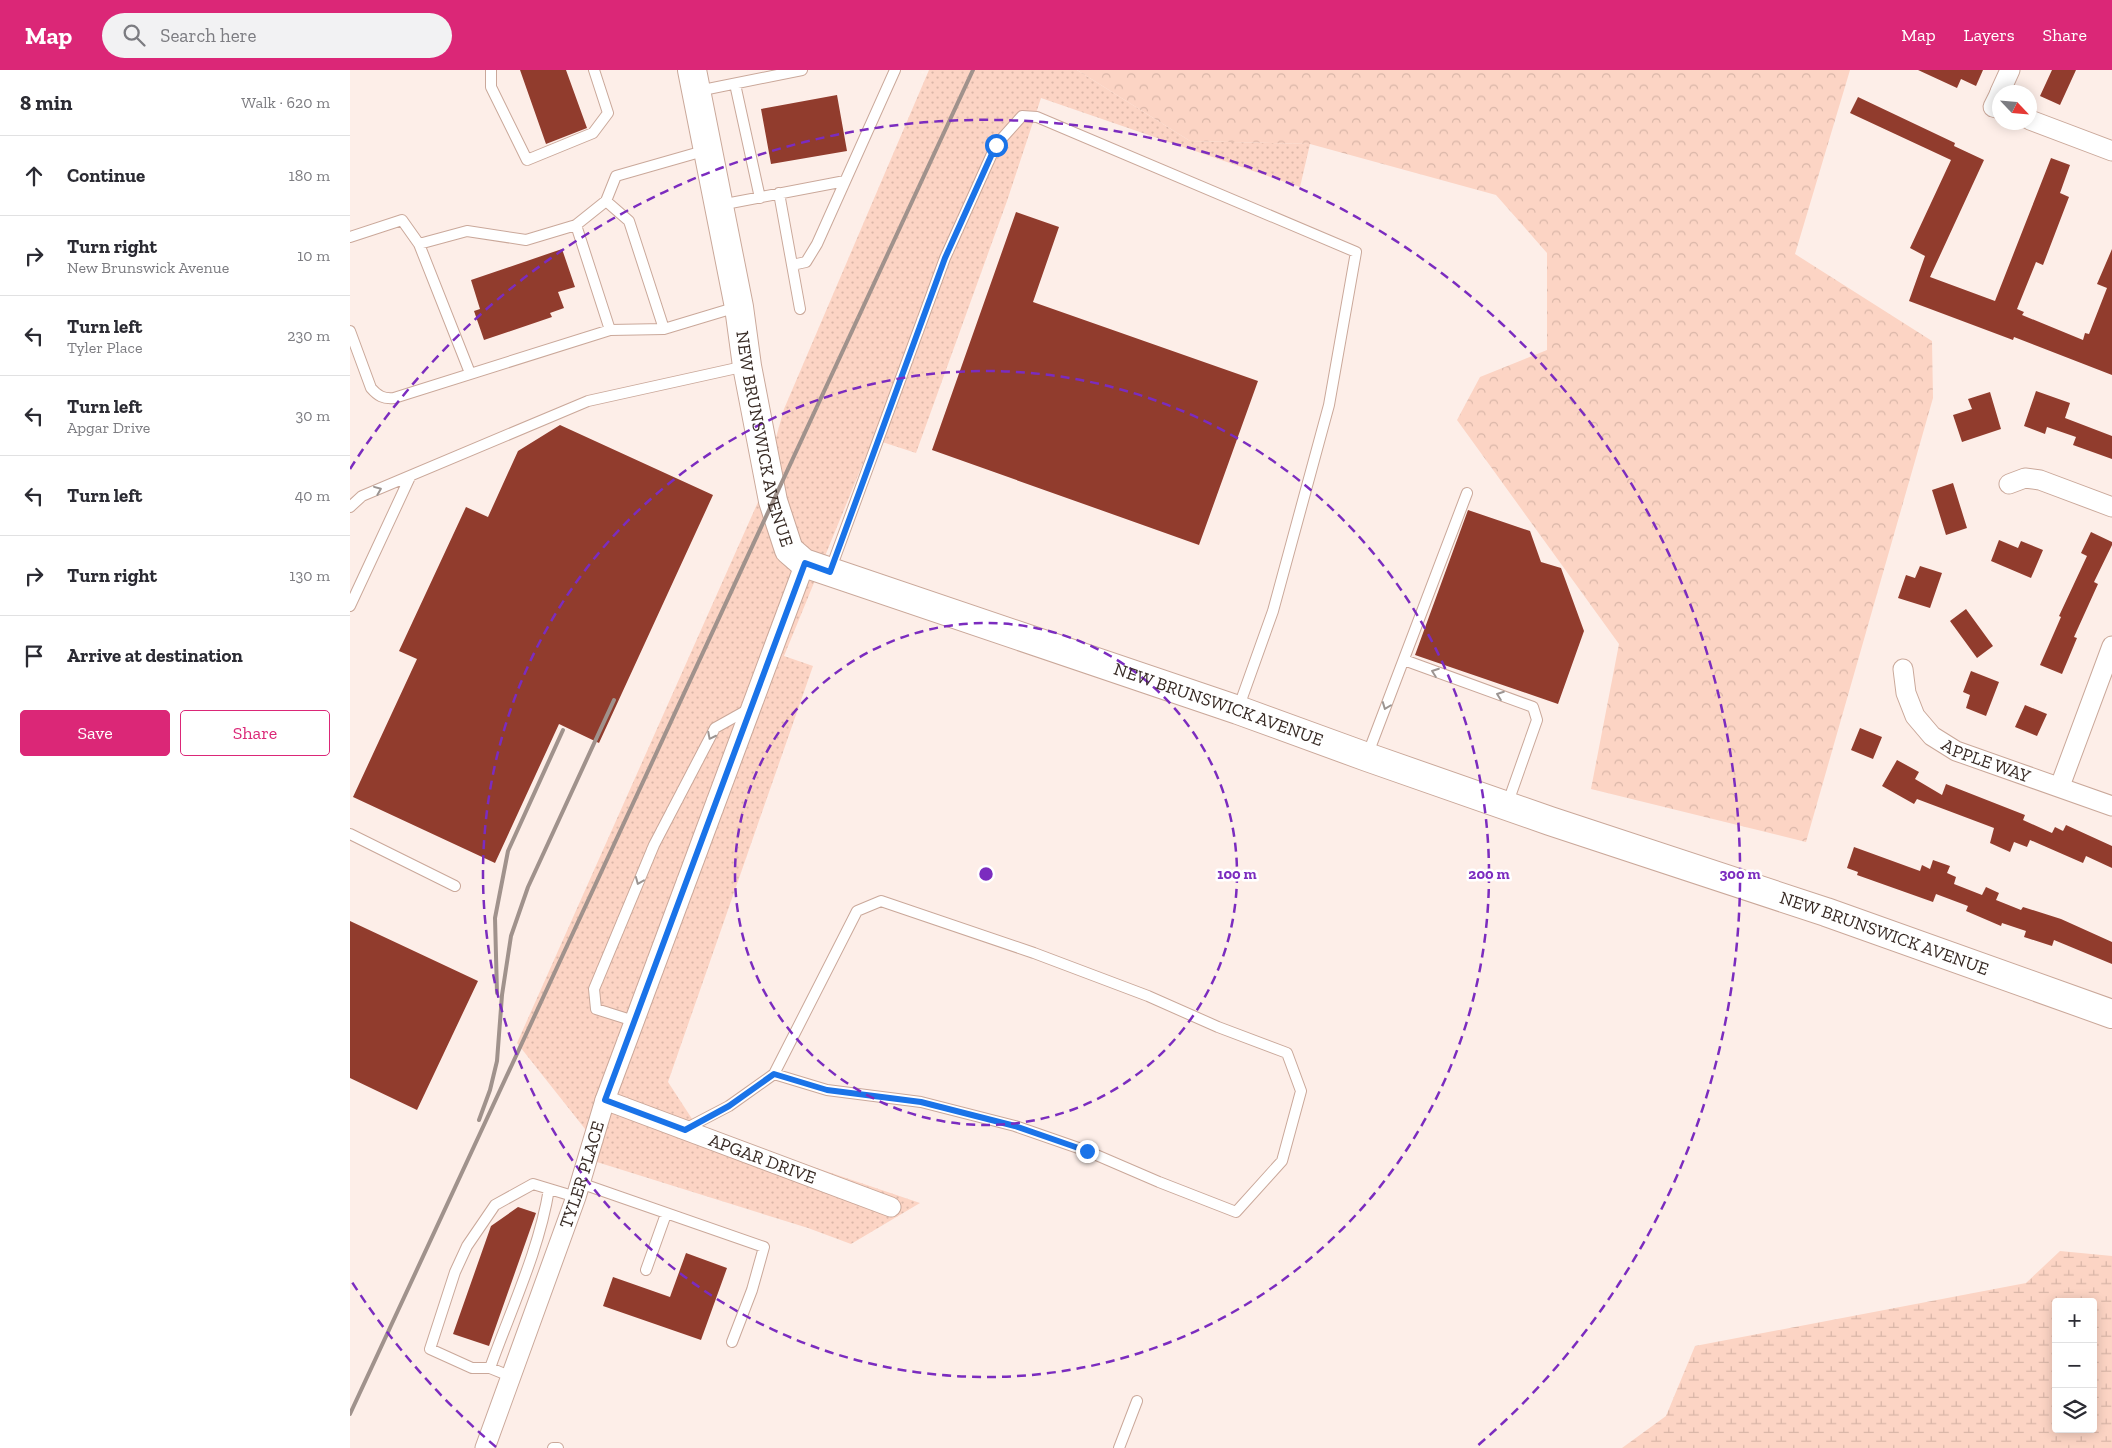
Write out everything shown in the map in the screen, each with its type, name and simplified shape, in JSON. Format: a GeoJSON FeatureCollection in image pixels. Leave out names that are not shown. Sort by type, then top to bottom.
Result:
{"type":"FeatureCollection","features":[{"type":"Feature","properties":{"kind":"street"},"geometry":{"type":"LineString","coordinates":[[2003,85],[2010,70]]}},
{"type":"Feature","properties":{"kind":"street","name":"NEW BRUNSWICK AVENUE"},"geometry":{"type":"LineString","coordinates":[[695,80],[720,206],[747,366],[773,501],[789,550],[818,568],[1238,710],[1507,806],[1826,912],[2112,1014]]}},
{"type":"Feature","properties":{"kind":"street"},"geometry":{"type":"LineString","coordinates":[[2037,123],[2112,151]]}},
{"type":"Feature","properties":{"kind":"street"},"geometry":{"type":"LineString","coordinates":[[2009,484],[2024,478],[2040,480],[2112,507]]}},
{"type":"Feature","properties":{"kind":"street","name":"TYLER PLACE"},"geometry":{"type":"LineString","coordinates":[[485,1448],[578,1190],[605,1100],[750,708],[818,568]]}},
{"type":"Feature","properties":{"kind":"street"},"geometry":{"type":"LineString","coordinates":[[2060,786],[2112,646]]}},
{"type":"Feature","properties":{"kind":"street","name":"APPLE WAY"},"geometry":{"type":"LineString","coordinates":[[1903,669],[1906,693],[1915,716],[1932,736],[1956,750],[2112,806]]}},
{"type":"Feature","properties":{"kind":"street","name":"APGAR DRIVE"},"geometry":{"type":"LineString","coordinates":[[605,1100],[891,1206]]}},
{"type":"Feature","properties":{"kind":"lane"},"geometry":{"type":"LineString","coordinates":[[491,70],[491,87],[527,160],[594,133],[608,113],[594,70]]}},
{"type":"Feature","properties":{"kind":"lane"},"geometry":{"type":"LineString","coordinates":[[695,80],[735,84],[802,70]]}},
{"type":"Feature","properties":{"kind":"lane"},"geometry":{"type":"LineString","coordinates":[[792,265],[806,262],[817,244],[895,70]]}},
{"type":"Feature","properties":{"kind":"lane"},"geometry":{"type":"LineString","coordinates":[[735,84],[760,198]]}},
{"type":"Feature","properties":{"kind":"lane"},"geometry":{"type":"LineString","coordinates":[[818,568],[945,258],[996,145],[1022,116],[1037,117],[1356,252],[1329,404],[1274,611],[1238,710]]}},
{"type":"Feature","properties":{"kind":"lane"},"geometry":{"type":"LineString","coordinates":[[419,244],[466,231],[526,240],[576,225],[606,201],[616,176],[708,150]]}},
{"type":"Feature","properties":{"kind":"lane"},"geometry":{"type":"LineString","coordinates":[[720,206],[845,181]]}},
{"type":"Feature","properties":{"kind":"lane"},"geometry":{"type":"LineString","coordinates":[[778,194],[800,309]]}},
{"type":"Feature","properties":{"kind":"lane"},"geometry":{"type":"LineString","coordinates":[[606,201],[629,222],[664,329]]}},
{"type":"Feature","properties":{"kind":"lane"},"geometry":{"type":"LineString","coordinates":[[350,237],[402,220],[419,244],[470,373]]}},
{"type":"Feature","properties":{"kind":"lane"},"geometry":{"type":"LineString","coordinates":[[576,225],[610,330]]}},
{"type":"Feature","properties":{"kind":"lane"},"geometry":{"type":"LineString","coordinates":[[350,331],[371,388],[377,395],[386,399],[610,330],[664,329],[738,306]]}},
{"type":"Feature","properties":{"kind":"lane"},"geometry":{"type":"LineString","coordinates":[[350,507],[362,496],[588,401],[747,366]]}},
{"type":"Feature","properties":{"kind":"lane"},"geometry":{"type":"LineString","coordinates":[[350,606],[410,477]]}},
{"type":"Feature","properties":{"kind":"lane"},"geometry":{"type":"LineString","coordinates":[[1367,757],[1467,493]]}},
{"type":"Feature","properties":{"kind":"lane"},"geometry":{"type":"LineString","coordinates":[[1404,660],[1533,707],[1537,720],[1507,806]]}},
{"type":"Feature","properties":{"kind":"lane"},"geometry":{"type":"LineString","coordinates":[[634,1021],[596,1009],[594,989],[654,846],[715,728],[750,708]]}},
{"type":"Feature","properties":{"kind":"lane"},"geometry":{"type":"LineString","coordinates":[[350,834],[455,886]]}},
{"type":"Feature","properties":{"kind":"lane"},"geometry":{"type":"LineString","coordinates":[[685,1130],[729,1106],[774,1074],[857,911],[881,902],[1025,950],[1148,996],[1218,1027],[1287,1053],[1301,1091],[1282,1161],[1236,1212],[1158,1182],[1087,1151],[1015,1126],[921,1102],[827,1090],[774,1074]]}},
{"type":"Feature","properties":{"kind":"lane"},"geometry":{"type":"LineString","coordinates":[[512,1377],[490,1368],[472,1368],[430,1349],[455,1272],[467,1246],[496,1205],[533,1184],[549,1189],[578,1190],[706,1226],[764,1247],[752,1290],[732,1342]]}},
{"type":"Feature","properties":{"kind":"lane"},"geometry":{"type":"LineString","coordinates":[[490,1368],[523,1282],[546,1210],[549,1189]]}},
{"type":"Feature","properties":{"kind":"lane"},"geometry":{"type":"LineString","coordinates":[[646,1270],[666,1214]]}},
{"type":"Feature","properties":{"kind":"lane"},"geometry":{"type":"LineString","coordinates":[[1119,1448],[1137,1401]]}},
{"type":"Feature","properties":{"kind":"lane"},"geometry":{"type":"LineString","coordinates":[[553,1448],[558,1448]]}},
{"type":"Feature","properties":{"kind":"green space"},"geometry":{"type":"Polygon","coordinates":[[[929,70],[1077,70],[1190,141],[1310,144],[1300,187],[1041,98],[1007,201],[916,453],[873,439],[784,656],[813,666],[668,1082],[698,1128],[920,1203],[851,1244],[808,1228],[584,1158],[593,1139],[517,1043],[758,502],[784,409],[929,70]]]}},
{"type":"Feature","properties":{"kind":"green space"},"geometry":{"type":"Polygon","coordinates":[[[1077,70],[1850,70],[1795,254],[1932,341],[1933,398],[1806,842],[1591,789],[1619,644],[1457,420],[1480,377],[1547,350],[1547,253],[1496,195],[1310,144],[1190,141],[1077,70]]]}},
{"type":"Feature","properties":{"kind":"green space"},"geometry":{"type":"Polygon","coordinates":[[[2060,1251],[2112,1256],[2112,1448],[1622,1448],[1666,1416],[1695,1346],[2026,1283],[2060,1251]]]}},
{"type":"Feature","properties":{"kind":"building"},"geometry":{"type":"Polygon","coordinates":[[[520,70],[566,70],[587,128],[546,144],[520,70]]]}},
{"type":"Feature","properties":{"kind":"building"},"geometry":{"type":"Polygon","coordinates":[[[1918,70],[1983,70],[1976,86],[1961,79],[1957,88],[1918,70]]]}},
{"type":"Feature","properties":{"kind":"building"},"geometry":{"type":"Polygon","coordinates":[[[2052,70],[2076,70],[2060,105],[2040,96],[2052,70]]]}},
{"type":"Feature","properties":{"kind":"building"},"geometry":{"type":"Polygon","coordinates":[[[837,95],[847,151],[771,164],[761,109],[837,95]]]}},
{"type":"Feature","properties":{"kind":"building"},"geometry":{"type":"Polygon","coordinates":[[[1858,97],[1955,143],[1954,146],[1984,160],[1930,277],[1995,301],[2051,158],[2070,165],[2060,193],[2069,197],[2043,265],[2036,262],[2017,309],[2024,312],[2022,315],[2083,340],[2085,333],[2089,334],[2107,288],[2097,284],[2112,249],[2112,375],[2014,337],[2013,340],[1909,301],[1925,256],[1910,248],[1951,160],[1850,113],[1858,97]]]}},
{"type":"Feature","properties":{"kind":"building"},"geometry":{"type":"Polygon","coordinates":[[[1016,212],[1059,227],[1033,302],[1258,381],[1199,545],[932,450],[1016,212]]]}},
{"type":"Feature","properties":{"kind":"building"},"geometry":{"type":"Polygon","coordinates":[[[562,249],[575,287],[558,292],[564,308],[550,313],[552,317],[484,340],[474,311],[480,309],[471,280],[562,249]]]}},
{"type":"Feature","properties":{"kind":"building"},"geometry":{"type":"Polygon","coordinates":[[[2036,391],[2070,403],[2065,418],[2112,436],[2112,459],[2073,445],[2076,437],[2047,427],[2045,434],[2024,426],[2036,391]]]}},
{"type":"Feature","properties":{"kind":"building"},"geometry":{"type":"Polygon","coordinates":[[[1990,392],[2001,429],[1962,442],[1953,415],[1972,409],[1968,399],[1990,392]]]}},
{"type":"Feature","properties":{"kind":"building"},"geometry":{"type":"Polygon","coordinates":[[[560,425],[713,495],[599,743],[559,724],[495,863],[353,797],[417,659],[399,651],[466,507],[488,517],[518,451],[560,425]]]}},
{"type":"Feature","properties":{"kind":"building"},"geometry":{"type":"Polygon","coordinates":[[[1953,483],[1967,528],[1946,535],[1932,490],[1953,483]]]}},
{"type":"Feature","properties":{"kind":"building"},"geometry":{"type":"Polygon","coordinates":[[[1468,510],[1530,531],[1541,562],[1561,568],[1584,631],[1558,704],[1415,655],[1468,510]]]}},
{"type":"Feature","properties":{"kind":"building"},"geometry":{"type":"Polygon","coordinates":[[[2091,532],[2112,542],[2112,545],[2094,582],[2098,584],[2074,637],[2077,638],[2062,674],[2040,665],[2061,617],[2059,616],[2087,556],[2081,553],[2091,532]]]}},
{"type":"Feature","properties":{"kind":"building"},"geometry":{"type":"Polygon","coordinates":[[[1999,540],[2018,548],[2021,541],[2043,550],[2031,578],[1991,561],[1999,540]]]}},
{"type":"Feature","properties":{"kind":"building"},"geometry":{"type":"Polygon","coordinates":[[[1920,566],[1942,573],[1930,608],[1898,598],[1906,575],[1915,578],[1920,566]]]}},
{"type":"Feature","properties":{"kind":"building"},"geometry":{"type":"Polygon","coordinates":[[[1966,609],[1993,646],[1977,658],[1950,621],[1966,609]]]}},
{"type":"Feature","properties":{"kind":"building"},"geometry":{"type":"Polygon","coordinates":[[[1971,671],[1999,682],[1986,716],[1966,708],[1970,695],[1963,692],[1971,671]]]}},
{"type":"Feature","properties":{"kind":"building"},"geometry":{"type":"Polygon","coordinates":[[[2025,705],[2047,714],[2037,736],[2015,727],[2025,705]]]}},
{"type":"Feature","properties":{"kind":"building"},"geometry":{"type":"Polygon","coordinates":[[[1860,728],[1882,737],[1873,759],[1851,750],[1860,728]]]}},
{"type":"Feature","properties":{"kind":"building"},"geometry":{"type":"Polygon","coordinates":[[[1897,760],[1919,772],[1915,779],[1942,795],[1946,784],[2025,815],[2023,820],[2052,833],[2055,827],[2063,831],[2066,825],[2112,846],[2112,868],[2086,856],[2083,863],[2030,840],[2027,847],[2014,842],[2010,852],[1990,843],[1994,828],[1917,799],[1914,804],[1882,786],[1897,760]]]}},
{"type":"Feature","properties":{"kind":"building"},"geometry":{"type":"Polygon","coordinates":[[[1854,847],[1920,871],[1922,865],[1930,869],[1933,860],[1950,866],[1947,873],[1956,877],[1954,884],[1982,895],[1986,887],[1999,893],[1996,900],[2021,910],[2023,907],[2061,919],[2112,942],[2112,964],[2054,940],[2052,946],[2024,937],[2026,931],[2002,923],[2001,926],[1966,911],[1968,906],[1936,894],[1933,902],[1857,875],[1858,872],[1847,868],[1854,847]]]}},
{"type":"Feature","properties":{"kind":"building"},"geometry":{"type":"Polygon","coordinates":[[[350,921],[478,981],[417,1110],[350,1078],[350,921]]]}},
{"type":"Feature","properties":{"kind":"building"},"geometry":{"type":"Polygon","coordinates":[[[518,1207],[536,1213],[489,1346],[453,1334],[491,1226],[518,1207]]]}},
{"type":"Feature","properties":{"kind":"building"},"geometry":{"type":"Polygon","coordinates":[[[686,1253],[727,1268],[701,1340],[603,1306],[613,1277],[670,1297],[686,1253]]]}},
{"type":"Feature","properties":{"kind":"railway"},"geometry":{"type":"LineString","coordinates":[[350,1414],[973,70]]}},
{"type":"Feature","properties":{"kind":"railway"},"geometry":{"type":"LineString","coordinates":[[479,1120],[490,1090],[497,1061],[502,995],[511,936],[528,887],[614,700]]}},
{"type":"Feature","properties":{"kind":"railway"},"geometry":{"type":"LineString","coordinates":[[497,993],[495,918],[508,851],[563,730]]}},
{"type":"Feature","properties":{"kind":"route"},"geometry":{"type":"LineString","coordinates":[[996,145],[945,258],[830,572],[805,563],[605,1100],[685,1130],[729,1106],[774,1074],[827,1090],[921,1102],[1015,1126],[1087,1151]]}}]}
